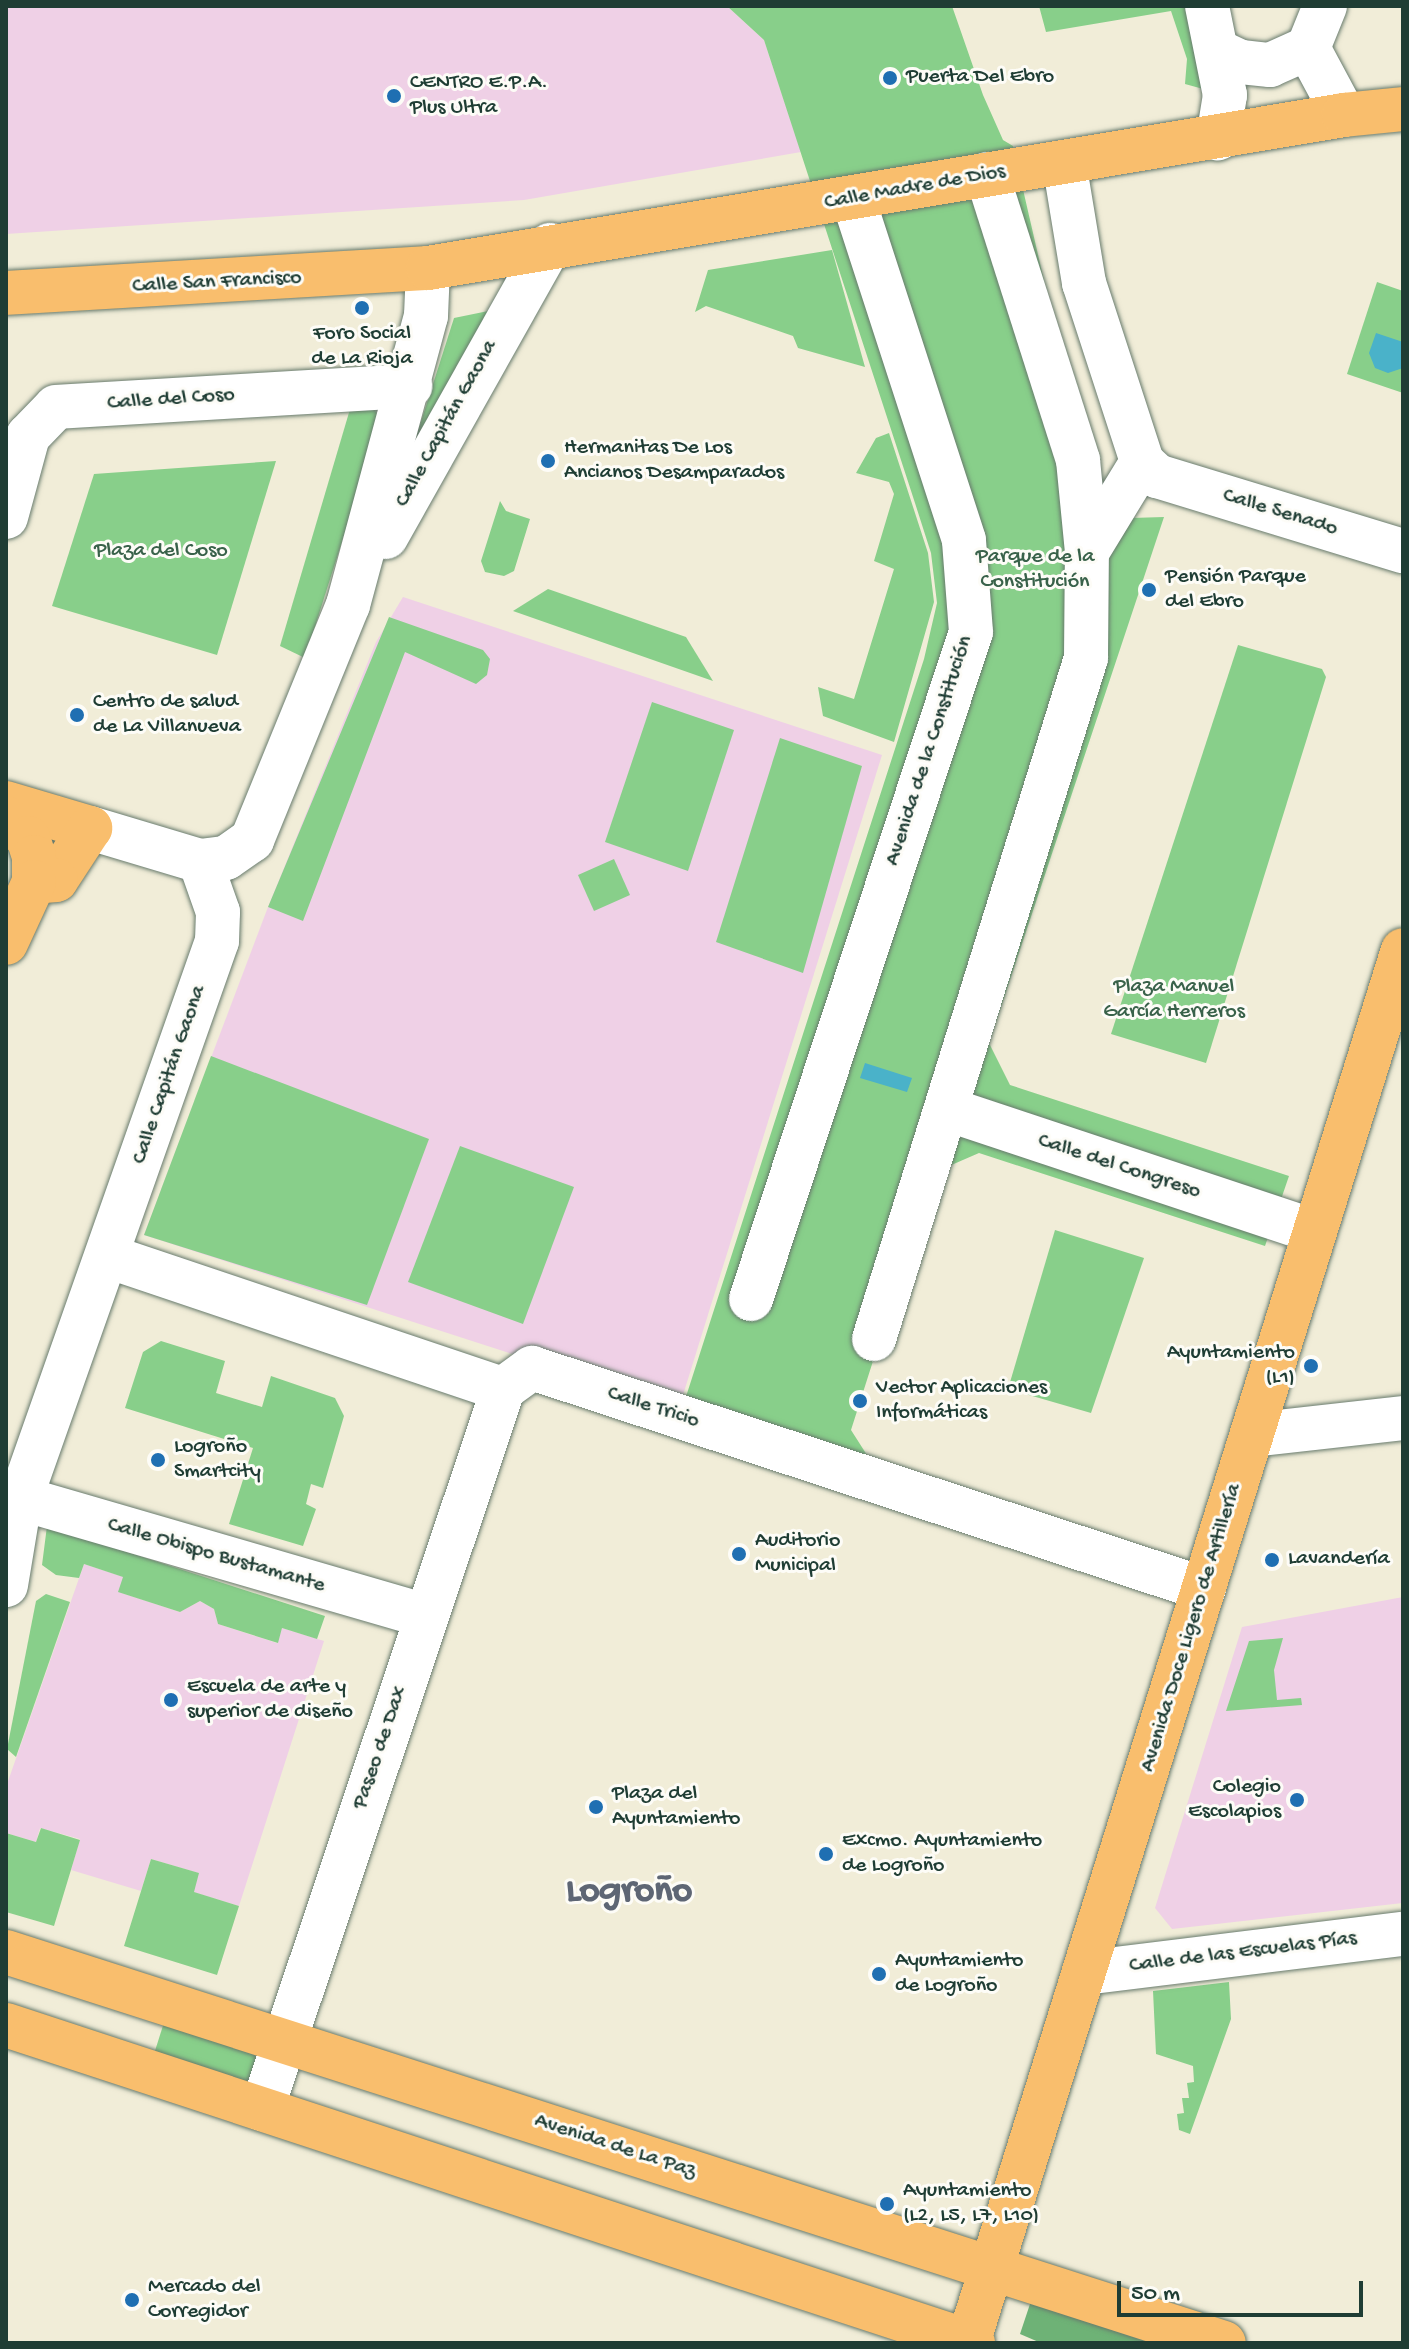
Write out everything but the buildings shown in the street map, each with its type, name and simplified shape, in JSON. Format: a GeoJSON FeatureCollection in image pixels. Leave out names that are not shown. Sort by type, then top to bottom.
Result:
{"type":"FeatureCollection","features":[{"type":"Feature","properties":{"kind":"main road","name":"Calle Madre de Dios"},"geometry":{"type":"LineString","coordinates":[[428,268],[550,245],[853,199],[1344,115],[1403,109]]}},
{"type":"Feature","properties":{"kind":"main road","name":"Calle San Francisco"},"geometry":{"type":"LineString","coordinates":[[6,293],[428,268]]}},
{"type":"Feature","properties":{"kind":"main road"},"geometry":{"type":"LineString","coordinates":[[6,803],[90,828],[56,880],[16,915]]}},
{"type":"Feature","properties":{"kind":"main road"},"geometry":{"type":"LineString","coordinates":[[6,818],[28,838],[16,915]]}},
{"type":"Feature","properties":{"kind":"main road","name":"Avenida Doce Ligero de Artillería"},"geometry":{"type":"LineString","coordinates":[[976,2320],[1403,950]]}},
{"type":"Feature","properties":{"kind":"main road","name":"Avenida de La Paz"},"geometry":{"type":"LineString","coordinates":[[6,1952],[283,2040],[976,2320]]}},
{"type":"Feature","properties":{"kind":"main road","name":"Avenida de La Paz"},"geometry":{"type":"LineString","coordinates":[[6,2025],[262,2109],[976,2320],[1224,2343]]}},
{"type":"Feature","properties":{"kind":"street"},"geometry":{"type":"LineString","coordinates":[[1207,6],[1225,95],[1218,138]]}},
{"type":"Feature","properties":{"kind":"street"},"geometry":{"type":"LineString","coordinates":[[1217,51],[1241,62],[1270,65],[1308,48],[1325,6]]}},
{"type":"Feature","properties":{"kind":"street"},"geometry":{"type":"LineString","coordinates":[[1308,48],[1344,115]]}},
{"type":"Feature","properties":{"kind":"street"},"geometry":{"type":"LineString","coordinates":[[1064,162],[1084,283],[1150,469],[1087,552]]}},
{"type":"Feature","properties":{"kind":"street"},"geometry":{"type":"LineString","coordinates":[[874,1339],[1086,658],[1087,552],[1078,460],[987,174]]}},
{"type":"Feature","properties":{"kind":"street","name":"Avenida de la Constitución"},"geometry":{"type":"LineString","coordinates":[[751,1299],[971,632],[964,540],[853,199]]}},
{"type":"Feature","properties":{"kind":"street","name":"Calle Capitán Gaona"},"geometry":{"type":"LineString","coordinates":[[348,605],[550,245]]}},
{"type":"Feature","properties":{"kind":"street","name":"Calle Capitán Gaona"},"geometry":{"type":"LineString","coordinates":[[6,1585],[13,1497],[107,1256],[217,941],[218,912],[200,861],[226,858],[252,840],[348,605],[410,386],[426,316],[428,268]]}},
{"type":"Feature","properties":{"kind":"street","name":"Calle del Coso"},"geometry":{"type":"LineString","coordinates":[[6,517],[28,436],[56,407],[410,386]]}},
{"type":"Feature","properties":{"kind":"street","name":"Calle Senado"},"geometry":{"type":"LineString","coordinates":[[1150,469],[1403,551]]}},
{"type":"Feature","properties":{"kind":"street"},"geometry":{"type":"LineString","coordinates":[[90,828],[200,861]]}},
{"type":"Feature","properties":{"kind":"street","name":"Calle del Congreso"},"geometry":{"type":"LineString","coordinates":[[947,1109],[1292,1224]]}},
{"type":"Feature","properties":{"kind":"street"},"geometry":{"type":"LineString","coordinates":[[107,1256],[503,1389]]}},
{"type":"Feature","properties":{"kind":"street","name":"Calle Tricio"},"geometry":{"type":"LineString","coordinates":[[503,1389],[532,1368],[1204,1589]]}},
{"type":"Feature","properties":{"kind":"street","name":"Paseo de Dax"},"geometry":{"type":"LineString","coordinates":[[262,2109],[503,1389]]}},
{"type":"Feature","properties":{"kind":"street"},"geometry":{"type":"LineString","coordinates":[[1252,1435],[1403,1418]]}},
{"type":"Feature","properties":{"kind":"street","name":"Calle Obispo Bustamante"},"geometry":{"type":"LineString","coordinates":[[13,1497],[426,1616]]}},
{"type":"Feature","properties":{"kind":"street","name":"Calle de las Escuelas Pías"},"geometry":{"type":"LineString","coordinates":[[1084,1973],[1403,1934]]}},
{"type":"Feature","properties":{"kind":"shaded area","name":"CENTRO E.P.A. Plus Ultra"},"geometry":{"type":"Polygon","coordinates":[[[6,6],[727,6],[764,40],[801,152],[524,200],[6,234],[6,6]]]}},
{"type":"Feature","properties":{"kind":"shaded area"},"geometry":{"type":"Polygon","coordinates":[[[403,597],[882,755],[679,1408],[144,1235],[268,907],[376,642],[403,597]]]}},
{"type":"Feature","properties":{"kind":"shaded area","name":"Escuela de arte y superior de diseño"},"geometry":{"type":"Polygon","coordinates":[[[84,1564],[124,1577],[119,1592],[180,1612],[200,1601],[214,1609],[218,1624],[277,1643],[282,1628],[324,1641],[239,1906],[193,1892],[198,1873],[151,1859],[141,1891],[71,1870],[80,1839],[40,1828],[36,1842],[6,1833],[6,1787],[84,1564]]]}},
{"type":"Feature","properties":{"kind":"shaded area","name":"Colegio Escolapios"},"geometry":{"type":"Polygon","coordinates":[[[1403,1597],[1403,1903],[1172,1929],[1155,1908],[1242,1627],[1403,1597]]]}},
{"type":"Feature","properties":{"kind":"green space","name":"Parque de la Constitución"},"geometry":{"type":"Polygon","coordinates":[[[727,6],[952,6],[983,95],[1003,140],[1013,146],[1088,472],[1131,518],[1164,517],[989,1043],[1010,1085],[1289,1176],[1265,1246],[979,1153],[933,1173],[851,1430],[881,1477],[682,1409],[924,659],[937,603],[931,553],[764,40],[727,6]]]}},
{"type":"Feature","properties":{"kind":"green space"},"geometry":{"type":"Polygon","coordinates":[[[1039,6],[1205,6],[1225,95],[1185,84],[1187,59],[1171,11],[1046,32],[1039,6]]]}},
{"type":"Feature","properties":{"kind":"green space"},"geometry":{"type":"Polygon","coordinates":[[[832,250],[865,367],[798,348],[793,336],[706,306],[695,312],[708,270],[832,250]]]}},
{"type":"Feature","properties":{"kind":"green space"},"geometry":{"type":"Polygon","coordinates":[[[1377,282],[1403,291],[1403,393],[1347,374],[1377,282]]]}},
{"type":"Feature","properties":{"kind":"green space"},"geometry":{"type":"Polygon","coordinates":[[[498,309],[398,494],[454,318],[498,309]]]}},
{"type":"Feature","properties":{"kind":"green space"},"geometry":{"type":"Polygon","coordinates":[[[353,399],[373,408],[381,419],[305,658],[280,646],[353,399]]]}},
{"type":"Feature","properties":{"kind":"green space"},"geometry":{"type":"Polygon","coordinates":[[[889,433],[928,553],[934,602],[894,742],[823,716],[818,687],[854,699],[894,569],[874,561],[894,494],[889,482],[856,473],[876,438],[889,433]]]}},
{"type":"Feature","properties":{"kind":"green space","name":"Plaza del Coso"},"geometry":{"type":"Polygon","coordinates":[[[276,461],[217,655],[52,606],[94,474],[276,461]]]}},
{"type":"Feature","properties":{"kind":"green space"},"geometry":{"type":"Polygon","coordinates":[[[500,501],[506,511],[530,519],[514,571],[504,576],[485,572],[481,561],[500,501]]]}},
{"type":"Feature","properties":{"kind":"green space"},"geometry":{"type":"Polygon","coordinates":[[[548,589],[686,637],[713,681],[513,611],[548,589]]]}},
{"type":"Feature","properties":{"kind":"green space"},"geometry":{"type":"Polygon","coordinates":[[[389,617],[483,650],[490,659],[487,675],[476,684],[405,652],[303,921],[268,907],[389,617]]]}},
{"type":"Feature","properties":{"kind":"green space","name":"Plaza Manuel García Herreros"},"geometry":{"type":"Polygon","coordinates":[[[1238,645],[1322,669],[1326,677],[1206,1063],[1111,1034],[1238,645]]]}},
{"type":"Feature","properties":{"kind":"green space"},"geometry":{"type":"Polygon","coordinates":[[[652,702],[734,730],[688,871],[605,842],[652,702]]]}},
{"type":"Feature","properties":{"kind":"green space"},"geometry":{"type":"Polygon","coordinates":[[[780,738],[862,766],[803,973],[716,942],[780,738]]]}},
{"type":"Feature","properties":{"kind":"green space"},"geometry":{"type":"Polygon","coordinates":[[[614,859],[630,895],[594,911],[578,875],[614,859]]]}},
{"type":"Feature","properties":{"kind":"green space"},"geometry":{"type":"Polygon","coordinates":[[[211,1056],[429,1139],[367,1305],[144,1235],[211,1056]]]}},
{"type":"Feature","properties":{"kind":"green space"},"geometry":{"type":"Polygon","coordinates":[[[460,1146],[574,1187],[523,1324],[408,1282],[460,1146]]]}},
{"type":"Feature","properties":{"kind":"green space"},"geometry":{"type":"Polygon","coordinates":[[[1055,1230],[1144,1258],[1091,1413],[1008,1389],[1055,1230]]]}},
{"type":"Feature","properties":{"kind":"green space"},"geometry":{"type":"Polygon","coordinates":[[[161,1341],[225,1361],[216,1393],[262,1407],[271,1376],[335,1398],[344,1416],[323,1488],[311,1484],[306,1504],[316,1509],[303,1546],[229,1524],[253,1448],[125,1408],[143,1352],[161,1341]]]}},
{"type":"Feature","properties":{"kind":"green space"},"geometry":{"type":"Polygon","coordinates":[[[47,1526],[325,1616],[317,1639],[282,1628],[278,1643],[218,1624],[214,1609],[200,1601],[180,1612],[118,1592],[123,1577],[84,1564],[79,1578],[56,1575],[42,1565],[47,1526]]]}},
{"type":"Feature","properties":{"kind":"green space"},"geometry":{"type":"Polygon","coordinates":[[[46,1594],[70,1602],[16,1757],[7,1749],[36,1601],[46,1594]]]}},
{"type":"Feature","properties":{"kind":"green space"},"geometry":{"type":"Polygon","coordinates":[[[1283,1638],[1274,1670],[1277,1700],[1301,1698],[1302,1705],[1226,1711],[1249,1641],[1283,1638]]]}},
{"type":"Feature","properties":{"kind":"green space"},"geometry":{"type":"Polygon","coordinates":[[[41,1828],[80,1840],[54,1926],[6,1912],[6,1833],[36,1842],[41,1828]]]}},
{"type":"Feature","properties":{"kind":"green space"},"geometry":{"type":"Polygon","coordinates":[[[151,1859],[199,1873],[194,1892],[239,1906],[217,1975],[124,1946],[151,1859]]]}},
{"type":"Feature","properties":{"kind":"green space"},"geometry":{"type":"Polygon","coordinates":[[[1229,1982],[1231,2019],[1190,2134],[1179,2130],[1177,2114],[1184,2113],[1182,2098],[1189,2098],[1187,2083],[1194,2082],[1193,2066],[1156,2054],[1153,1991],[1229,1982]]]}},
{"type":"Feature","properties":{"kind":"green space"},"geometry":{"type":"Polygon","coordinates":[[[167,2013],[262,2047],[251,2084],[154,2054],[167,2013]]]}},
{"type":"Feature","properties":{"kind":"green space"},"geometry":{"type":"Polygon","coordinates":[[[1032,2298],[1183,2343],[1041,2343],[1020,2334],[1032,2298]]]}},
{"type":"Feature","properties":{"kind":"water"},"geometry":{"type":"Polygon","coordinates":[[[1376,333],[1403,342],[1403,368],[1388,373],[1375,368],[1369,353],[1376,333]]]}},
{"type":"Feature","properties":{"kind":"water"},"geometry":{"type":"Polygon","coordinates":[[[865,1063],[912,1078],[907,1092],[860,1078],[865,1063]]]}},
{"type":"Feature","properties":{"kind":"place","name":"Puerta Del Ebro"},"geometry":{"type":"Point","coordinates":[890,78]}},
{"type":"Feature","properties":{"kind":"place","name":"CENTRO E.P.A. Plus Ultra"},"geometry":{"type":"Point","coordinates":[394,96]}},
{"type":"Feature","properties":{"kind":"place","name":"Foro Social de La Rioja"},"geometry":{"type":"Point","coordinates":[362,308]}},
{"type":"Feature","properties":{"kind":"place","name":"Hermanitas De Los Ancianos Desamparados"},"geometry":{"type":"Point","coordinates":[548,461]}},
{"type":"Feature","properties":{"kind":"place","name":"Pensión Parque del Ebro"},"geometry":{"type":"Point","coordinates":[1149,590]}},
{"type":"Feature","properties":{"kind":"place","name":"Centro de salud de La Villanueva"},"geometry":{"type":"Point","coordinates":[77,715]}},
{"type":"Feature","properties":{"kind":"place","name":"Ayuntamiento (L1)"},"geometry":{"type":"Point","coordinates":[1311,1366]}},
{"type":"Feature","properties":{"kind":"place","name":"Vector Aplicaciones Informáticas"},"geometry":{"type":"Point","coordinates":[860,1401]}},
{"type":"Feature","properties":{"kind":"place","name":"Logroño Smartcity"},"geometry":{"type":"Point","coordinates":[158,1460]}},
{"type":"Feature","properties":{"kind":"place","name":"Auditorio Municipal"},"geometry":{"type":"Point","coordinates":[739,1554]}},
{"type":"Feature","properties":{"kind":"place","name":"Lavandería"},"geometry":{"type":"Point","coordinates":[1272,1560]}},
{"type":"Feature","properties":{"kind":"place","name":"Escuela de arte y superior de diseño"},"geometry":{"type":"Point","coordinates":[171,1700]}},
{"type":"Feature","properties":{"kind":"place","name":"Colegio Escolapios"},"geometry":{"type":"Point","coordinates":[1297,1800]}},
{"type":"Feature","properties":{"kind":"place","name":"Plaza del Ayuntamiento"},"geometry":{"type":"Point","coordinates":[596,1807]}},
{"type":"Feature","properties":{"kind":"place","name":"Excmo. Ayuntamiento de Logroño"},"geometry":{"type":"Point","coordinates":[826,1854]}},
{"type":"Feature","properties":{"kind":"place","name":"Ayuntamiento de Logroño"},"geometry":{"type":"Point","coordinates":[879,1974]}},
{"type":"Feature","properties":{"kind":"place","name":"Ayuntamiento (L2, L5, L7, L10)"},"geometry":{"type":"Point","coordinates":[887,2204]}},
{"type":"Feature","properties":{"kind":"place","name":"Mercado del Corregidor"},"geometry":{"type":"Point","coordinates":[132,2300]}},
{"type":"Feature","properties":{"kind":"district","name":"Logroño"},"geometry":{"type":"Point","coordinates":[629,1893]}}]}
